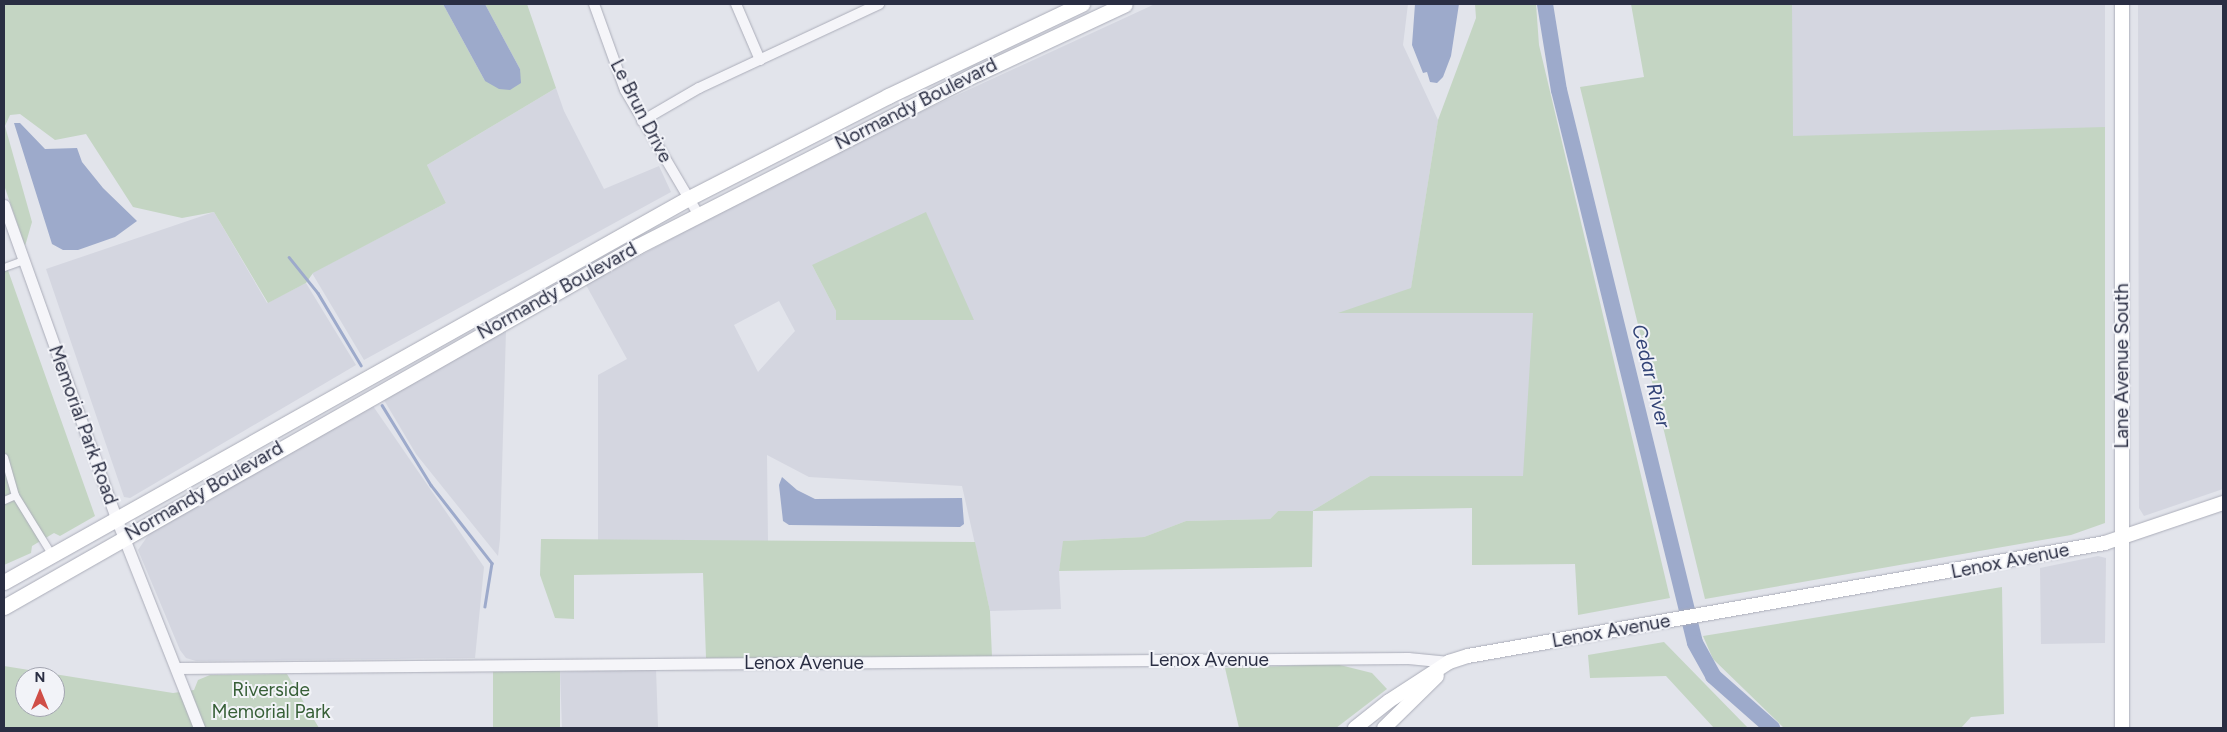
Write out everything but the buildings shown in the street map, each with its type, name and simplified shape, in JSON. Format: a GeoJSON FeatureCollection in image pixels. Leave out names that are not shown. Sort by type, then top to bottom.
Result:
{"type":"FeatureCollection","features":[{"type":"Feature","properties":{"kind":"main road","name":"Normandy Boulevard"},"geometry":{"type":"LineString","coordinates":[[4,582],[687,199],[888,96],[1082,4]]}},
{"type":"Feature","properties":{"kind":"main road","name":"Normandy Boulevard"},"geometry":{"type":"LineString","coordinates":[[4,607],[124,536],[698,214],[978,73],[1125,4]]}},
{"type":"Feature","properties":{"kind":"main road","name":"Lane Avenue South"},"geometry":{"type":"LineString","coordinates":[[2122,4],[2122,728]]}},
{"type":"Feature","properties":{"kind":"main road","name":"Lenox Avenue"},"geometry":{"type":"LineString","coordinates":[[1450,662],[2122,537],[2223,503]]}},
{"type":"Feature","properties":{"kind":"main road"},"geometry":{"type":"LineString","coordinates":[[1355,728],[1389,701],[1450,662]]}},
{"type":"Feature","properties":{"kind":"main road"},"geometry":{"type":"LineString","coordinates":[[1384,728],[1402,713],[1450,662]]}},
{"type":"Feature","properties":{"kind":"street","name":"Le Brun Drive"},"geometry":{"type":"LineString","coordinates":[[594,4],[625,90],[687,199],[698,214]]}},
{"type":"Feature","properties":{"kind":"street"},"geometry":{"type":"LineString","coordinates":[[736,4],[760,60]]}},
{"type":"Feature","properties":{"kind":"street"},"geometry":{"type":"LineString","coordinates":[[642,121],[699,88],[879,4]]}},
{"type":"Feature","properties":{"kind":"street","name":"Memorial Park Road"},"geometry":{"type":"LineString","coordinates":[[4,205],[116,518],[177,668],[199,728]]}},
{"type":"Feature","properties":{"kind":"street"},"geometry":{"type":"LineString","coordinates":[[4,267],[23,260]]}},
{"type":"Feature","properties":{"kind":"street"},"geometry":{"type":"LineString","coordinates":[[4,457],[15,495],[52,555]]}},
{"type":"Feature","properties":{"kind":"street"},"geometry":{"type":"LineString","coordinates":[[4,500],[15,495]]}},
{"type":"Feature","properties":{"kind":"street","name":"Lenox Avenue"},"geometry":{"type":"LineString","coordinates":[[177,668],[1398,658],[1450,662]]}},
{"type":"Feature","properties":{"kind":"shaded area"},"geometry":{"type":"Polygon","coordinates":[[[1155,4],[1408,4],[1403,45],[1438,120],[1411,289],[1341,313],[1534,313],[1524,476],[1370,476],[1312,511],[1278,511],[1270,519],[1186,521],[1144,537],[1064,541],[1059,571],[1061,609],[990,611],[962,486],[809,477],[767,455],[768,541],[598,541],[598,375],[627,359],[586,285],[728,208],[877,132],[1155,4]],[[812,265],[836,311],[837,320],[974,320],[812,265]],[[779,301],[734,325],[758,372],[795,331],[779,301]]]}},
{"type":"Feature","properties":{"kind":"shaded area"},"geometry":{"type":"Polygon","coordinates":[[[1792,4],[2105,4],[2105,136],[1792,136],[1792,4]]]}},
{"type":"Feature","properties":{"kind":"shaded area"},"geometry":{"type":"Polygon","coordinates":[[[2138,4],[2223,4],[2223,489],[2144,516],[2139,508],[2138,4]]]}},
{"type":"Feature","properties":{"kind":"shaded area"},"geometry":{"type":"Polygon","coordinates":[[[556,88],[564,111],[604,189],[659,166],[671,192],[364,360],[312,273],[446,203],[427,165],[556,88]]]}},
{"type":"Feature","properties":{"kind":"shaded area"},"geometry":{"type":"Polygon","coordinates":[[[214,212],[267,303],[306,283],[356,365],[130,498],[124,497],[46,269],[214,212]]]}},
{"type":"Feature","properties":{"kind":"shaded area"},"geometry":{"type":"Polygon","coordinates":[[[506,330],[498,556],[416,454],[384,400],[506,330]]]}},
{"type":"Feature","properties":{"kind":"shaded area"},"geometry":{"type":"Polygon","coordinates":[[[373,406],[484,567],[475,658],[196,661],[186,658],[180,650],[138,550],[149,534],[373,406]]]}},
{"type":"Feature","properties":{"kind":"shaded area"},"geometry":{"type":"Polygon","coordinates":[[[2098,556],[2106,558],[2105,643],[2041,644],[2040,568],[2098,556]]]}},
{"type":"Feature","properties":{"kind":"shaded area"},"geometry":{"type":"Polygon","coordinates":[[[656,669],[658,728],[562,728],[560,672],[656,669]]]}},
{"type":"Feature","properties":{"kind":"green space"},"geometry":{"type":"Polygon","coordinates":[[[4,4],[443,4],[485,81],[520,69],[485,4],[527,4],[556,88],[427,165],[446,203],[313,273],[306,283],[268,303],[214,212],[182,218],[133,207],[86,134],[55,140],[20,114],[10,115],[5,126],[32,222],[25,246],[4,185],[4,4]]]}},
{"type":"Feature","properties":{"kind":"green space"},"geometry":{"type":"Polygon","coordinates":[[[1475,4],[1536,4],[1539,45],[1670,598],[1578,615],[1575,564],[1472,565],[1472,508],[1313,511],[1312,567],[1059,571],[1063,541],[1144,537],[1186,521],[1270,519],[1278,511],[1312,511],[1370,476],[1523,476],[1533,313],[1338,313],[1411,288],[1438,120],[1476,18],[1475,4]]]}},
{"type":"Feature","properties":{"kind":"green space"},"geometry":{"type":"Polygon","coordinates":[[[1631,4],[1792,4],[1793,136],[2105,127],[2105,523],[2071,535],[1705,599],[1580,87],[1644,77],[1631,4]]]}},
{"type":"Feature","properties":{"kind":"green space"},"geometry":{"type":"Polygon","coordinates":[[[926,212],[974,320],[836,320],[836,311],[812,265],[926,212]]]}},
{"type":"Feature","properties":{"kind":"green space"},"geometry":{"type":"Polygon","coordinates":[[[4,259],[95,516],[60,536],[54,533],[32,546],[31,553],[4,565],[4,259]]]}},
{"type":"Feature","properties":{"kind":"green space"},"geometry":{"type":"Polygon","coordinates":[[[541,539],[975,542],[990,611],[992,657],[706,658],[703,573],[574,575],[574,619],[555,618],[540,575],[541,539]]]}},
{"type":"Feature","properties":{"kind":"green space"},"geometry":{"type":"Polygon","coordinates":[[[2002,587],[2004,714],[1971,717],[1961,728],[1784,728],[1713,659],[1703,636],[2002,587]]]}},
{"type":"Feature","properties":{"kind":"green space"},"geometry":{"type":"Polygon","coordinates":[[[1664,642],[1748,728],[1714,728],[1666,676],[1590,678],[1588,655],[1664,642]]]}},
{"type":"Feature","properties":{"kind":"green space"},"geometry":{"type":"Polygon","coordinates":[[[1336,664],[1372,673],[1387,689],[1336,728],[1239,728],[1225,668],[1336,664]]]}},
{"type":"Feature","properties":{"kind":"green space","name":"Riverside Memorial Park"},"geometry":{"type":"Polygon","coordinates":[[[4,666],[15,668],[15,717],[65,717],[65,676],[173,693],[194,690],[198,680],[210,675],[287,674],[319,728],[4,728],[4,666]]]}},
{"type":"Feature","properties":{"kind":"green space"},"geometry":{"type":"Polygon","coordinates":[[[493,670],[560,670],[560,728],[493,728],[493,670]]]}},
{"type":"Feature","properties":{"kind":"water"},"geometry":{"type":"Polygon","coordinates":[[[443,4],[485,4],[520,69],[521,83],[510,90],[499,89],[485,81],[443,4]]]}},
{"type":"Feature","properties":{"kind":"water"},"geometry":{"type":"Polygon","coordinates":[[[1415,4],[1459,4],[1451,56],[1443,77],[1437,83],[1430,82],[1427,72],[1423,73],[1412,45],[1415,4]]]}},
{"type":"Feature","properties":{"kind":"water"},"geometry":{"type":"Polygon","coordinates":[[[14,123],[20,123],[45,149],[77,148],[82,162],[103,188],[137,221],[115,237],[78,250],[63,250],[52,244],[14,123]]]}},
{"type":"Feature","properties":{"kind":"water"},"geometry":{"type":"Polygon","coordinates":[[[782,477],[797,490],[815,499],[962,498],[964,524],[960,527],[789,525],[783,521],[779,485],[782,477]]]}},
{"type":"Feature","properties":{"kind":"waterway","name":"Cedar River"},"geometry":{"type":"LineString","coordinates":[[1545,4],[1559,90],[1695,643],[1713,676],[1772,728]]}},
{"type":"Feature","properties":{"kind":"waterway"},"geometry":{"type":"LineString","coordinates":[[289,257],[318,293],[361,365]]}},
{"type":"Feature","properties":{"kind":"waterway"},"geometry":{"type":"LineString","coordinates":[[382,405],[431,485],[492,563],[485,606]]}}]}
